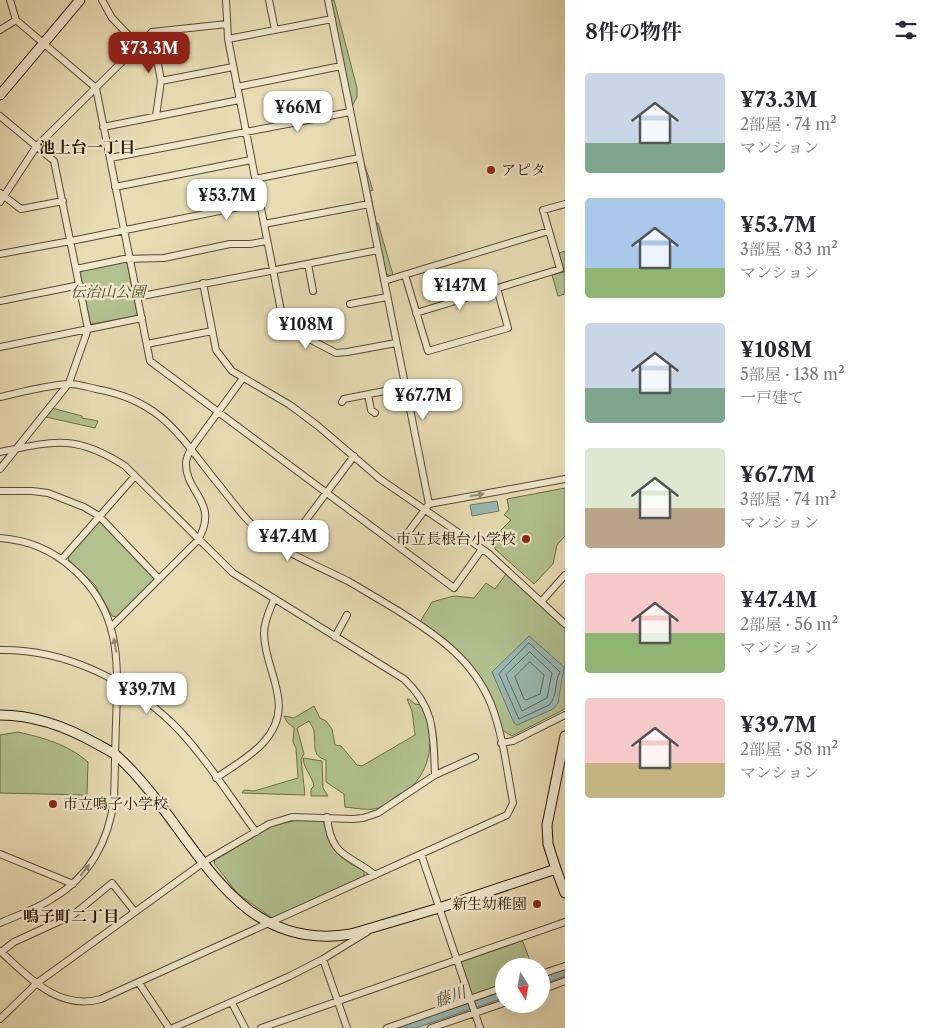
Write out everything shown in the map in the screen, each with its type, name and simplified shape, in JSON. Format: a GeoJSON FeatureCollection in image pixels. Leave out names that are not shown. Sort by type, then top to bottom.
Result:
{"type":"FeatureCollection","features":[{"type":"Feature","properties":{"kind":"street"},"geometry":{"type":"LineString","coordinates":[[10,0],[16,20],[96,88],[150,361],[454,588],[482,550]]}},
{"type":"Feature","properties":{"kind":"street"},"geometry":{"type":"LineString","coordinates":[[0,95],[80,0]]}},
{"type":"Feature","properties":{"kind":"street"},"geometry":{"type":"LineString","coordinates":[[102,0],[112,18],[138,45]]}},
{"type":"Feature","properties":{"kind":"street"},"geometry":{"type":"LineString","coordinates":[[226,0],[228,39],[283,321],[290,329],[336,352],[347,352],[396,343]]}},
{"type":"Feature","properties":{"kind":"street"},"geometry":{"type":"LineString","coordinates":[[269,0],[275,30]]}},
{"type":"Feature","properties":{"kind":"street"},"geometry":{"type":"LineString","coordinates":[[328,0],[388,297],[427,506]]}},
{"type":"Feature","properties":{"kind":"street"},"geometry":{"type":"LineString","coordinates":[[228,39],[332,19]]}},
{"type":"Feature","properties":{"kind":"street"},"geometry":{"type":"LineString","coordinates":[[0,30],[16,20]]}},
{"type":"Feature","properties":{"kind":"street"},"geometry":{"type":"LineString","coordinates":[[63,201],[21,209],[1,198],[36,147],[152,32],[227,24]]}},
{"type":"Feature","properties":{"kind":"street"},"geometry":{"type":"LineString","coordinates":[[152,32],[161,81],[156,116]]}},
{"type":"Feature","properties":{"kind":"street"},"geometry":{"type":"LineString","coordinates":[[237,87],[341,66]]}},
{"type":"Feature","properties":{"kind":"street"},"geometry":{"type":"LineString","coordinates":[[161,81],[233,67]]}},
{"type":"Feature","properties":{"kind":"street"},"geometry":{"type":"LineString","coordinates":[[103,126],[239,100]]}},
{"type":"Feature","properties":{"kind":"street"},"geometry":{"type":"LineString","coordinates":[[110,158],[350,112]]}},
{"type":"Feature","properties":{"kind":"street"},"geometry":{"type":"LineString","coordinates":[[0,116],[54,161],[88,329],[69,384],[0,469]]}},
{"type":"Feature","properties":{"kind":"street"},"geometry":{"type":"LineString","coordinates":[[255,179],[359,158]]}},
{"type":"Feature","properties":{"kind":"street"},"geometry":{"type":"LineString","coordinates":[[115,187],[251,160]]}},
{"type":"Feature","properties":{"kind":"street"},"geometry":{"type":"LineString","coordinates":[[0,254],[259,203]]}},
{"type":"Feature","properties":{"kind":"street"},"geometry":{"type":"LineString","coordinates":[[264,224],[368,204]]}},
{"type":"Feature","properties":{"kind":"street"},"geometry":{"type":"LineString","coordinates":[[416,313],[560,269],[543,210],[565,204]]}},
{"type":"Feature","properties":{"kind":"street"},"geometry":{"type":"LineString","coordinates":[[384,281],[549,231]]}},
{"type":"Feature","properties":{"kind":"street"},"geometry":{"type":"LineString","coordinates":[[76,269],[124,259],[164,258],[230,244],[250,244],[267,240]]}},
{"type":"Feature","properties":{"kind":"street"},"geometry":{"type":"LineString","coordinates":[[137,297],[378,250]]}},
{"type":"Feature","properties":{"kind":"street"},"geometry":{"type":"LineString","coordinates":[[308,264],[313,291]]}},
{"type":"Feature","properties":{"kind":"street"},"geometry":{"type":"LineString","coordinates":[[405,275],[428,351],[508,328],[497,288]]}},
{"type":"Feature","properties":{"kind":"street"},"geometry":{"type":"LineString","coordinates":[[203,283],[216,350],[232,371],[290,405],[318,426],[380,479],[427,506],[482,550],[565,624]]}},
{"type":"Feature","properties":{"kind":"street"},"geometry":{"type":"LineString","coordinates":[[0,301],[80,285]]}},
{"type":"Feature","properties":{"kind":"street"},"geometry":{"type":"LineString","coordinates":[[350,304],[388,297]]}},
{"type":"Feature","properties":{"kind":"street"},"geometry":{"type":"LineString","coordinates":[[0,347],[142,318]]}},
{"type":"Feature","properties":{"kind":"street"},"geometry":{"type":"LineString","coordinates":[[147,344],[212,330]]}},
{"type":"Feature","properties":{"kind":"street"},"geometry":{"type":"LineString","coordinates":[[111,627],[198,540],[205,526],[205,512],[188,474],[186,464],[191,449],[243,378]]}},
{"type":"Feature","properties":{"kind":"street"},"geometry":{"type":"LineString","coordinates":[[0,397],[69,384],[112,392],[135,400],[155,411],[169,423],[249,522],[265,536],[362,589],[421,625],[450,646],[466,663],[483,689],[497,721],[513,803],[507,815],[139,983],[91,1002],[72,1001],[46,991],[0,951],[14,942],[73,915],[112,883],[135,912]]}},
{"type":"Feature","properties":{"kind":"street"},"geometry":{"type":"LineString","coordinates":[[342,402],[344,399],[405,387]]}},
{"type":"Feature","properties":{"kind":"street"},"geometry":{"type":"LineString","coordinates":[[368,395],[371,410],[375,413]]}},
{"type":"Feature","properties":{"kind":"street"},"geometry":{"type":"LineString","coordinates":[[0,452],[59,442],[86,446],[104,452],[125,466],[233,573],[404,679],[423,699],[429,712],[432,726],[435,775]]}},
{"type":"Feature","properties":{"kind":"street"},"geometry":{"type":"LineString","coordinates":[[285,548],[354,456]]}},
{"type":"Feature","properties":{"kind":"street"},"geometry":{"type":"LineString","coordinates":[[62,559],[136,476]]}},
{"type":"Feature","properties":{"kind":"street"},"geometry":{"type":"LineString","coordinates":[[398,546],[427,506],[565,479]]}},
{"type":"Feature","properties":{"kind":"street"},"geometry":{"type":"LineString","coordinates":[[0,491],[48,493],[74,502],[99,516],[160,579]]}},
{"type":"Feature","properties":{"kind":"street"},"geometry":{"type":"LineString","coordinates":[[0,538],[40,547],[62,559],[80,574],[102,603],[111,627],[117,657],[114,799],[109,828],[96,855],[73,884],[53,899],[0,923]]}},
{"type":"Feature","properties":{"kind":"street"},"geometry":{"type":"LineString","coordinates":[[541,602],[565,575]]}},
{"type":"Feature","properties":{"kind":"street"},"geometry":{"type":"LineString","coordinates":[[216,778],[262,744],[275,722],[278,712],[278,694],[265,650],[264,632],[265,623],[274,600]]}},
{"type":"Feature","properties":{"kind":"street"},"geometry":{"type":"LineString","coordinates":[[335,637],[347,615]]}},
{"type":"Feature","properties":{"kind":"street"},"geometry":{"type":"LineString","coordinates":[[0,650],[37,653],[60,658],[117,680],[151,705],[187,739],[256,832]]}},
{"type":"Feature","properties":{"kind":"street"},"geometry":{"type":"LineString","coordinates":[[0,715],[36,718],[64,727],[115,754],[151,792],[204,862],[238,902],[268,924],[288,932],[313,936],[338,936],[373,928],[560,868]]}},
{"type":"Feature","properties":{"kind":"street"},"geometry":{"type":"LineString","coordinates":[[502,743],[513,741],[565,715]]}},
{"type":"Feature","properties":{"kind":"street"},"geometry":{"type":"LineString","coordinates":[[565,736],[547,826],[548,844],[560,868],[565,893]]}},
{"type":"Feature","properties":{"kind":"street"},"geometry":{"type":"LineString","coordinates":[[0,1019],[36,983],[204,862],[256,832],[282,819],[292,817],[353,819],[378,813],[435,775],[476,757]]}},
{"type":"Feature","properties":{"kind":"street"},"geometry":{"type":"LineString","coordinates":[[327,817],[328,830],[339,851],[375,875]]}},
{"type":"Feature","properties":{"kind":"street"},"geometry":{"type":"LineString","coordinates":[[0,854],[73,884]]}},
{"type":"Feature","properties":{"kind":"street"},"geometry":{"type":"LineString","coordinates":[[421,854],[480,1028]]}},
{"type":"Feature","properties":{"kind":"street"},"geometry":{"type":"LineString","coordinates":[[261,1028],[565,922]]}},
{"type":"Feature","properties":{"kind":"street"},"geometry":{"type":"LineString","coordinates":[[173,1028],[290,976],[323,959],[373,928]]}},
{"type":"Feature","properties":{"kind":"street"},"geometry":{"type":"LineString","coordinates":[[323,959],[347,1028]]}},
{"type":"Feature","properties":{"kind":"street"},"geometry":{"type":"LineString","coordinates":[[550,971],[565,966]]}},
{"type":"Feature","properties":{"kind":"street"},"geometry":{"type":"LineString","coordinates":[[550,987],[565,981]]}},
{"type":"Feature","properties":{"kind":"street"},"geometry":{"type":"LineString","coordinates":[[139,983],[169,1028]]}},
{"type":"Feature","properties":{"kind":"street"},"geometry":{"type":"LineString","coordinates":[[387,1028],[495,990]]}},
{"type":"Feature","properties":{"kind":"street"},"geometry":{"type":"LineString","coordinates":[[232,1003],[245,1028]]}},
{"type":"Feature","properties":{"kind":"street"},"geometry":{"type":"LineString","coordinates":[[431,1028],[474,1011],[495,1005]]}},
{"type":"Feature","properties":{"kind":"green space"},"geometry":{"type":"Polygon","coordinates":[[[331,0],[334,0],[357,88],[357,97],[352,106],[331,0]]]}},
{"type":"Feature","properties":{"kind":"green space"},"geometry":{"type":"Polygon","coordinates":[[[362,157],[373,190],[370,191],[376,223],[378,223],[393,275],[390,276],[385,273],[362,157]]]}},
{"type":"Feature","properties":{"kind":"green space"},"geometry":{"type":"Polygon","coordinates":[[[565,251],[565,294],[558,296],[552,275],[564,272],[559,253],[565,251]]]}},
{"type":"Feature","properties":{"kind":"green space","name":"伝治山公園"},"geometry":{"type":"Polygon","coordinates":[[[124,261],[127,263],[137,313],[135,316],[92,324],[80,273],[82,269],[124,261]]]}},
{"type":"Feature","properties":{"kind":"green space"},"geometry":{"type":"Polygon","coordinates":[[[52,408],[98,421],[95,428],[46,417],[52,408]]]}},
{"type":"Feature","properties":{"kind":"green space","name":"市立長根台小学校"},"geometry":{"type":"Polygon","coordinates":[[[565,488],[565,536],[557,545],[553,564],[534,584],[495,549],[495,542],[503,533],[500,531],[511,520],[504,515],[509,509],[507,499],[565,488]]]}},
{"type":"Feature","properties":{"kind":"green space"},"geometry":{"type":"Polygon","coordinates":[[[101,522],[154,577],[154,580],[117,617],[112,616],[95,585],[69,560],[68,556],[97,523],[101,522]]]}},
{"type":"Feature","properties":{"kind":"green space"},"geometry":{"type":"Polygon","coordinates":[[[506,574],[565,628],[565,709],[512,736],[502,730],[490,695],[473,667],[450,644],[420,622],[432,602],[454,596],[474,598],[486,583],[495,589],[506,574]]]}},
{"type":"Feature","properties":{"kind":"green space"},"geometry":{"type":"Polygon","coordinates":[[[407,699],[415,704],[422,705],[426,715],[430,737],[428,759],[419,779],[411,787],[383,806],[371,809],[345,807],[344,794],[326,782],[326,760],[316,753],[314,731],[309,721],[297,728],[304,754],[301,759],[305,795],[242,793],[244,790],[254,791],[298,778],[296,748],[293,742],[294,728],[287,722],[284,716],[294,718],[314,706],[320,718],[326,721],[332,729],[335,745],[341,746],[357,765],[362,766],[415,735],[412,711],[407,699]]]}},
{"type":"Feature","properties":{"kind":"green space"},"geometry":{"type":"Polygon","coordinates":[[[18,732],[46,739],[63,746],[88,762],[87,795],[0,793],[0,735],[18,732]]]}},
{"type":"Feature","properties":{"kind":"green space"},"geometry":{"type":"Polygon","coordinates":[[[303,758],[322,761],[323,788],[328,796],[311,796],[311,789],[314,786],[303,758]]]}},
{"type":"Feature","properties":{"kind":"green space"},"geometry":{"type":"Polygon","coordinates":[[[297,820],[322,820],[334,850],[348,862],[364,871],[364,877],[272,918],[238,894],[214,863],[215,860],[272,826],[297,820]]]}},
{"type":"Feature","properties":{"kind":"green space"},"geometry":{"type":"Polygon","coordinates":[[[521,941],[529,958],[495,958],[495,988],[474,995],[471,994],[461,964],[462,961],[521,941]]]}},
{"type":"Feature","properties":{"kind":"water"},"geometry":{"type":"Polygon","coordinates":[[[497,501],[499,511],[472,516],[470,505],[497,501]]]}},
{"type":"Feature","properties":{"kind":"water"},"geometry":{"type":"Polygon","coordinates":[[[529,636],[564,667],[558,703],[553,709],[517,725],[514,723],[492,672],[529,636]]]}},
{"type":"Feature","properties":{"kind":"water"},"geometry":{"type":"Polygon","coordinates":[[[565,969],[565,976],[550,982],[550,975],[565,969]]]}},
{"type":"Feature","properties":{"kind":"water"},"geometry":{"type":"Polygon","coordinates":[[[495,994],[495,1001],[416,1028],[395,1028],[495,994]]]}},
{"type":"Feature","properties":{"kind":"place","name":"アピタ"},"geometry":{"type":"Point","coordinates":[491,170]}},
{"type":"Feature","properties":{"kind":"place","name":"市立長根台小学校"},"geometry":{"type":"Point","coordinates":[526,539]}},
{"type":"Feature","properties":{"kind":"place","name":"市立鳴子小学校"},"geometry":{"type":"Point","coordinates":[53,804]}},
{"type":"Feature","properties":{"kind":"place","name":"新生幼稚園"},"geometry":{"type":"Point","coordinates":[537,904]}},
{"type":"Feature","properties":{"kind":"district","name":"池上台一丁目"},"geometry":{"type":"Point","coordinates":[87,147]}},
{"type":"Feature","properties":{"kind":"district","name":"鳴子町二丁目"},"geometry":{"type":"Point","coordinates":[71,916]}},
{"type":"Feature","properties":{"kind":"water label","name":"藤川"},"geometry":{"type":"Point","coordinates":[450,996]}}]}
